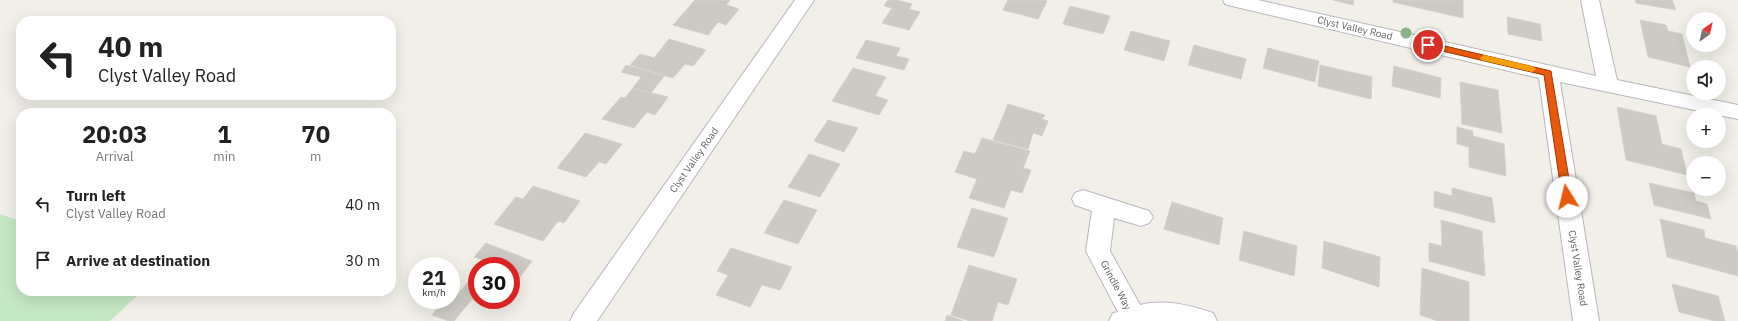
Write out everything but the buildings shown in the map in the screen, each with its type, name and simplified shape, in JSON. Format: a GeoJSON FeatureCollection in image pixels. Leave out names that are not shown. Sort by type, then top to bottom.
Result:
{"type":"FeatureCollection","features":[{"type":"Feature","properties":{"kind":"street","name":"Clyst Valley Road"},"geometry":{"type":"LineString","coordinates":[[583,321],[805,0]]}},
{"type":"Feature","properties":{"kind":"street","name":"Clyst Valley Road"},"geometry":{"type":"LineString","coordinates":[[1232,0],[1264,4],[1548,73],[1608,84],[1738,112]]}},
{"type":"Feature","properties":{"kind":"street"},"geometry":{"type":"LineString","coordinates":[[1590,0],[1608,84]]}},
{"type":"Feature","properties":{"kind":"street","name":"Clyst Valley Road"},"geometry":{"type":"LineString","coordinates":[[1548,73],[1586,321]]}},
{"type":"Feature","properties":{"kind":"street","name":"Grindle Way"},"geometry":{"type":"LineString","coordinates":[[1141,217],[1094,203],[1098,251],[1128,318],[1163,312],[1191,316],[1204,321]]}},
{"type":"Feature","properties":{"kind":"green space"},"geometry":{"type":"Polygon","coordinates":[[[0,214],[16,219],[16,296],[137,296],[110,321],[0,321],[0,214]]]}},
{"type":"Feature","properties":{"kind":"slow traffic"},"geometry":{"type":"LineString","coordinates":[[1484,58],[1532,69]]}},
{"type":"Feature","properties":{"kind":"route"},"geometry":{"type":"LineString","coordinates":[[1428,45],[1548,73],[1567,197]]}}]}
